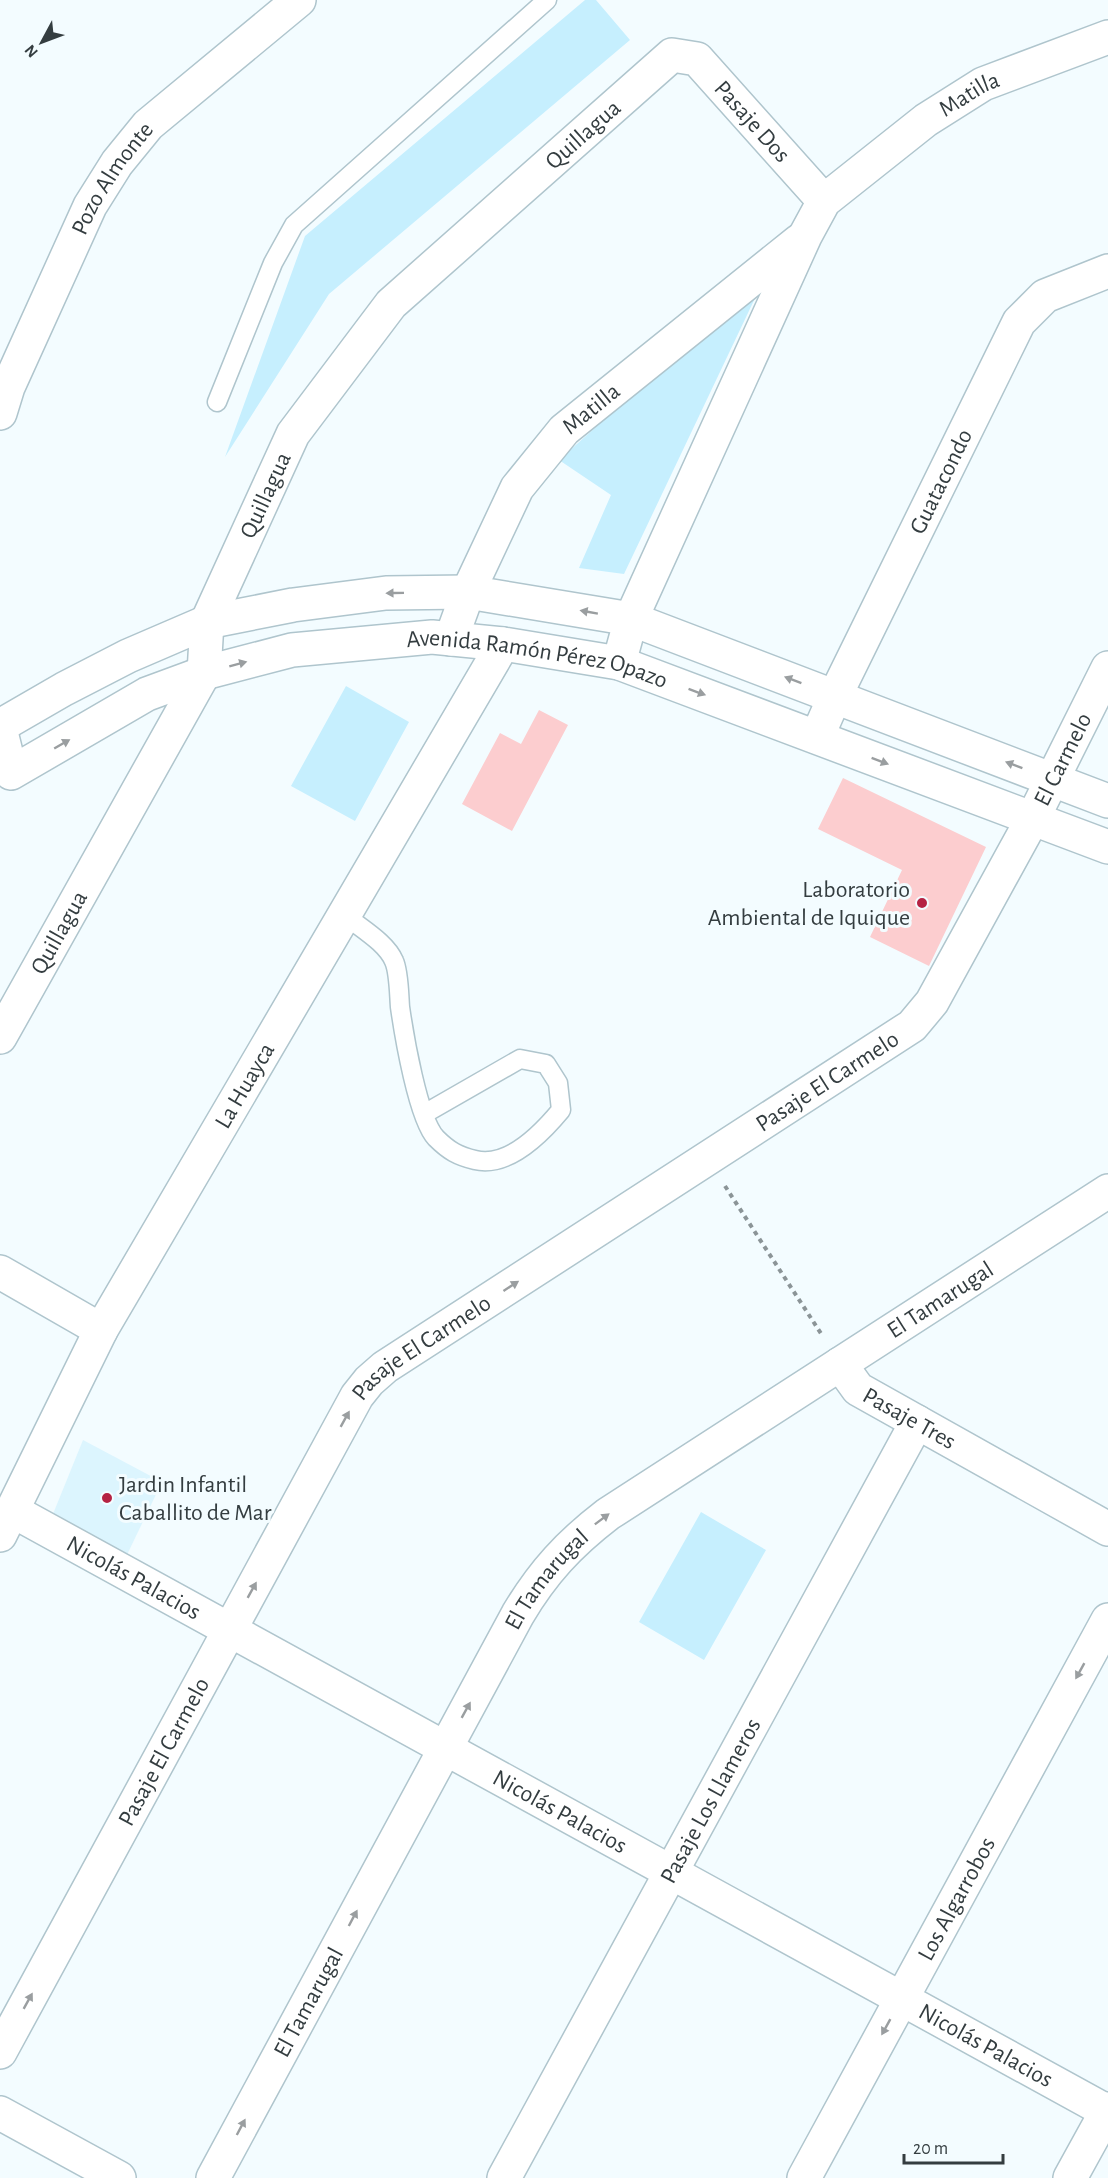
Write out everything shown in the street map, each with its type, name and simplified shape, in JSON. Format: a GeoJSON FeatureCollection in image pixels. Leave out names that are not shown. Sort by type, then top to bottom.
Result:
{"type":"FeatureCollection","features":[{"type":"Feature","properties":{"kind":"street","name":"Pozo Almonte"},"geometry":{"type":"LineString","coordinates":[[0,413],[8,387],[90,206],[117,163],[148,125],[299,0]]}},
{"type":"Feature","properties":{"kind":"street","name":"Matilla"},"geometry":{"type":"LineString","coordinates":[[619,663],[631,619],[805,236],[824,201],[926,120],[983,84],[1108,37]]}},
{"type":"Feature","properties":{"kind":"street","name":"Pasaje Dos"},"geometry":{"type":"LineString","coordinates":[[672,55],[698,59],[824,201]]}},
{"type":"Feature","properties":{"kind":"street","name":"Quillagua"},"geometry":{"type":"LineString","coordinates":[[0,1036],[204,673],[207,622],[293,434],[391,304],[672,55]]}},
{"type":"Feature","properties":{"kind":"street","name":"Matilla"},"geometry":{"type":"LineString","coordinates":[[452,639],[468,592],[517,488],[564,430],[805,236]]}},
{"type":"Feature","properties":{"kind":"street","name":"Guatacondo"},"geometry":{"type":"LineString","coordinates":[[817,737],[1019,322],[1045,296],[1108,271]]}},
{"type":"Feature","properties":{"kind":"street","name":"Avenida Ramón Pérez Opazo"},"geometry":{"type":"LineString","coordinates":[[1108,801],[631,619],[468,592],[386,593],[293,605],[207,622],[128,656],[0,727],[6,778],[147,694],[204,673],[292,650],[432,637],[504,644],[619,663],[1108,847]]}},
{"type":"Feature","properties":{"kind":"street","name":"La Huayca"},"geometry":{"type":"LineString","coordinates":[[6,1523],[101,1329],[504,644]]}},
{"type":"Feature","properties":{"kind":"street","name":"El Carmelo"},"geometry":{"type":"LineString","coordinates":[[1033,818],[1108,668]]}},
{"type":"Feature","properties":{"kind":"street","name":"Pasaje El Carmelo"},"geometry":{"type":"LineString","coordinates":[[0,2052],[357,1396],[369,1381],[385,1367],[912,1026],[932,1002],[1033,818]]}},
{"type":"Feature","properties":{"kind":"street","name":"El Tamarugal"},"geometry":{"type":"LineString","coordinates":[[213,2178],[445,1748],[536,1585],[557,1558],[581,1534],[608,1514],[1108,1191]]}},
{"type":"Feature","properties":{"kind":"street"},"geometry":{"type":"LineString","coordinates":[[0,1272],[101,1329]]}},
{"type":"Feature","properties":{"kind":"street","name":"Pasaje Tres"},"geometry":{"type":"LineString","coordinates":[[840,1364],[858,1389],[1108,1529]]}},
{"type":"Feature","properties":{"kind":"street","name":"Pasaje Los Llameros"},"geometry":{"type":"LineString","coordinates":[[504,2178],[916,1422]]}},
{"type":"Feature","properties":{"kind":"street","name":"Nicolás Palacios"},"geometry":{"type":"LineString","coordinates":[[6,1523],[230,1630],[1108,2110]]}},
{"type":"Feature","properties":{"kind":"street","name":"Los Algarrobos"},"geometry":{"type":"LineString","coordinates":[[804,2178],[1108,1620]]}},
{"type":"Feature","properties":{"kind":"street"},"geometry":{"type":"LineString","coordinates":[[1070,2178],[1108,2110]]}},
{"type":"Feature","properties":{"kind":"street"},"geometry":{"type":"LineString","coordinates":[[0,2113],[118,2178]]}},
{"type":"Feature","properties":{"kind":"lane"},"geometry":{"type":"LineString","coordinates":[[217,402],[273,263],[294,225],[547,0]]}},
{"type":"Feature","properties":{"kind":"lane"},"geometry":{"type":"LineString","coordinates":[[345,915],[383,946],[395,962],[404,1038],[424,1114],[435,1136],[456,1156],[484,1162],[514,1153],[550,1124],[561,1110],[558,1083],[546,1064],[519,1059],[424,1114]]}},
{"type":"Feature","properties":{"kind":"path"},"geometry":{"type":"LineString","coordinates":[[707,1159],[840,1364]]}},
{"type":"Feature","properties":{"kind":"shaded area"},"geometry":{"type":"Polygon","coordinates":[[[585,0],[596,0],[630,40],[329,294],[225,457],[305,236],[585,0]]]}},
{"type":"Feature","properties":{"kind":"shaded area"},"geometry":{"type":"Polygon","coordinates":[[[766,275],[624,574],[579,568],[611,495],[559,460],[766,275]]]}},
{"type":"Feature","properties":{"kind":"shaded area"},"geometry":{"type":"Polygon","coordinates":[[[346,686],[409,722],[355,821],[291,786],[346,686]]]}},
{"type":"Feature","properties":{"kind":"shaded area","name":"Jardin Infantil Caballito de Mar"},"geometry":{"type":"Polygon","coordinates":[[[83,1440],[162,1482],[124,1561],[53,1514],[83,1440]]]}},
{"type":"Feature","properties":{"kind":"shaded area"},"geometry":{"type":"Polygon","coordinates":[[[701,1512],[766,1550],[704,1660],[639,1622],[701,1512]]]}},
{"type":"Feature","properties":{"kind":"building"},"geometry":{"type":"Polygon","coordinates":[[[539,710],[568,725],[512,831],[462,804],[500,733],[521,744],[539,710]]]}},
{"type":"Feature","properties":{"kind":"building","name":"Laboratorio Ambiental de Iquique"},"geometry":{"type":"Polygon","coordinates":[[[843,778],[986,847],[929,966],[870,937],[902,870],[818,829],[843,778]]]}},
{"type":"Feature","properties":{"kind":"place","name":"Laboratorio Ambiental de Iquique"},"geometry":{"type":"Point","coordinates":[922,903]}},
{"type":"Feature","properties":{"kind":"place","name":"Jardin Infantil Caballito de Mar"},"geometry":{"type":"Point","coordinates":[107,1498]}}]}
